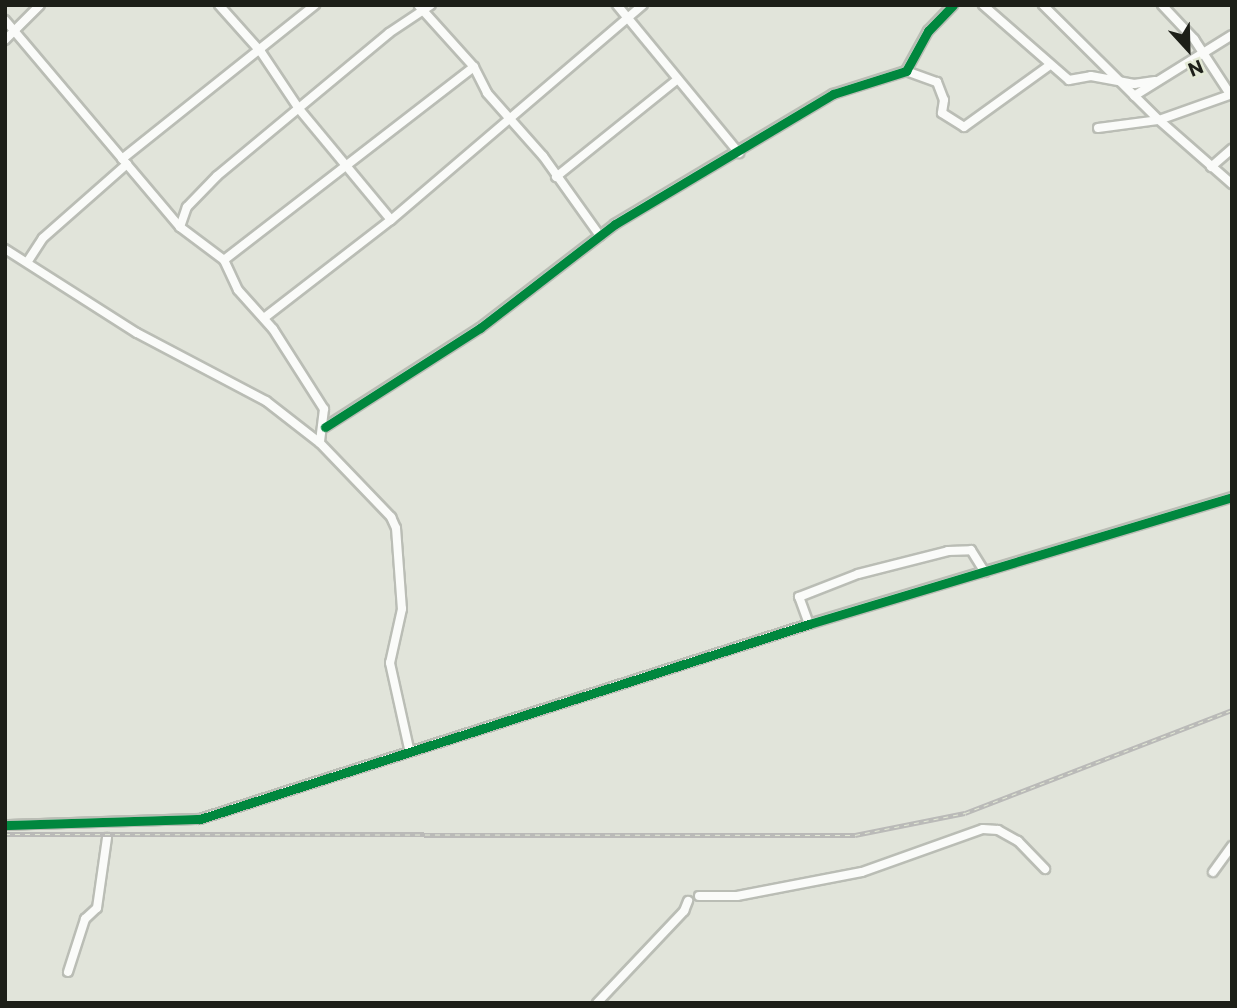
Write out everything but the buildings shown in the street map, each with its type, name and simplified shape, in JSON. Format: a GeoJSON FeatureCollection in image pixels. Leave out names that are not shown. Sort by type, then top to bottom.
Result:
{"type":"FeatureCollection","features":[{"type":"Feature","properties":{"kind":"street"},"geometry":{"type":"LineString","coordinates":[[5,40],[40,5]]}},
{"type":"Feature","properties":{"kind":"street"},"geometry":{"type":"LineString","coordinates":[[219,5],[261,52],[299,109],[391,220]]}},
{"type":"Feature","properties":{"kind":"street"},"geometry":{"type":"LineString","coordinates":[[28,261],[43,238],[125,162],[315,5]]}},
{"type":"Feature","properties":{"kind":"street"},"geometry":{"type":"LineString","coordinates":[[617,5],[739,153]]}},
{"type":"Feature","properties":{"kind":"street"},"geometry":{"type":"LineString","coordinates":[[264,318],[391,220],[643,5]]}},
{"type":"Feature","properties":{"kind":"street"},"geometry":{"type":"LineString","coordinates":[[906,71],[928,32],[953,5]]}},
{"type":"Feature","properties":{"kind":"street"},"geometry":{"type":"LineString","coordinates":[[983,5],[1069,80],[1091,76],[1121,81],[1156,80]]}},
{"type":"Feature","properties":{"kind":"street"},"geometry":{"type":"LineString","coordinates":[[1098,128],[1159,120],[1231,94],[1202,53],[1162,5]]}},
{"type":"Feature","properties":{"kind":"street"},"geometry":{"type":"LineString","coordinates":[[180,227],[187,207],[199,193],[424,6],[474,68],[479,82],[600,236]]}},
{"type":"Feature","properties":{"kind":"street"},"geometry":{"type":"LineString","coordinates":[[1044,6],[1159,120],[1232,184]]}},
{"type":"Feature","properties":{"kind":"street"},"geometry":{"type":"LineString","coordinates":[[5,20],[180,227],[224,260],[238,290],[264,318],[324,409],[325,427],[320,443]]}},
{"type":"Feature","properties":{"kind":"street"},"geometry":{"type":"LineString","coordinates":[[1134,96],[1156,80],[1232,36]]}},
{"type":"Feature","properties":{"kind":"street"},"geometry":{"type":"LineString","coordinates":[[325,427],[480,328],[600,236],[834,94],[906,71],[937,82],[944,100],[942,113],[964,127],[1050,65]]}},
{"type":"Feature","properties":{"kind":"street"},"geometry":{"type":"LineString","coordinates":[[224,260],[474,68]]}},
{"type":"Feature","properties":{"kind":"street"},"geometry":{"type":"LineString","coordinates":[[556,177],[678,79]]}},
{"type":"Feature","properties":{"kind":"street"},"geometry":{"type":"LineString","coordinates":[[1211,167],[1232,149]]}},
{"type":"Feature","properties":{"kind":"street"},"geometry":{"type":"LineString","coordinates":[[5,248],[137,333],[266,401],[320,443],[396,528],[402,609],[390,663],[409,749]]}},
{"type":"Feature","properties":{"kind":"street"},"geometry":{"type":"LineString","coordinates":[[5,825],[200,819],[409,749],[809,624],[1232,497]]}},
{"type":"Feature","properties":{"kind":"street"},"geometry":{"type":"LineString","coordinates":[[809,624],[799,597],[858,574],[948,551],[971,550],[985,572]]}},
{"type":"Feature","properties":{"kind":"street"},"geometry":{"type":"LineString","coordinates":[[699,896],[737,896],[863,872],[983,829],[998,830],[1018,841],[1045,869]]}},
{"type":"Feature","properties":{"kind":"street"},"geometry":{"type":"LineString","coordinates":[[68,972],[85,919],[97,908],[107,838]]}},
{"type":"Feature","properties":{"kind":"street"},"geometry":{"type":"LineString","coordinates":[[1213,872],[1232,846]]}},
{"type":"Feature","properties":{"kind":"street"},"geometry":{"type":"LineString","coordinates":[[597,1003],[684,911],[688,901]]}},
{"type":"Feature","properties":{"kind":"railway"},"geometry":{"type":"LineString","coordinates":[[5,834],[855,835],[965,813],[1232,710]]}},
{"type":"Feature","properties":{"kind":"cycle path"},"geometry":{"type":"LineString","coordinates":[[325,427],[480,328],[615,224],[833,94],[906,71],[928,31],[953,5]]}},
{"type":"Feature","properties":{"kind":"cycle path"},"geometry":{"type":"LineString","coordinates":[[5,825],[200,819],[809,624],[1232,497]]}}]}
